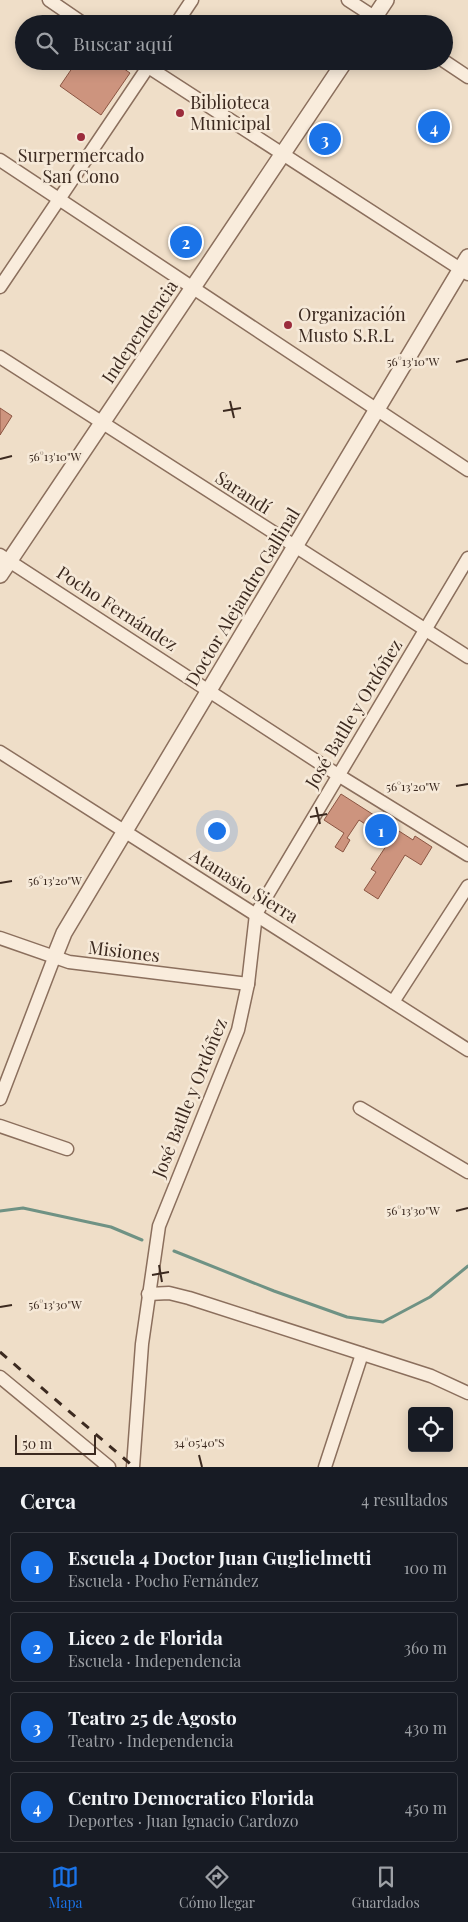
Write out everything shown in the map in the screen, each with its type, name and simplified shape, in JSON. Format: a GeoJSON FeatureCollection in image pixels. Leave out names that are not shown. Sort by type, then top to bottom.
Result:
{"type":"FeatureCollection","features":[{"type":"Feature","properties":{"kind":"street"},"geometry":{"type":"LineString","coordinates":[[49,0],[71,15]]}},
{"type":"Feature","properties":{"kind":"street"},"geometry":{"type":"LineString","coordinates":[[182,15],[192,0]]}},
{"type":"Feature","properties":{"kind":"street"},"geometry":{"type":"LineString","coordinates":[[348,0],[367,15]]}},
{"type":"Feature","properties":{"kind":"street"},"geometry":{"type":"LineString","coordinates":[[379,15],[386,0]]}},
{"type":"Feature","properties":{"kind":"street"},"geometry":{"type":"LineString","coordinates":[[453,67],[468,76]]}},
{"type":"Feature","properties":{"kind":"street"},"geometry":{"type":"LineString","coordinates":[[0,287],[142,70]]}},
{"type":"Feature","properties":{"kind":"street"},"geometry":{"type":"LineString","coordinates":[[157,70],[282,154],[466,267]]}},
{"type":"Feature","properties":{"kind":"street","name":"Independencia"},"geometry":{"type":"LineString","coordinates":[[0,575],[5,557],[101,423],[339,70]]}},
{"type":"Feature","properties":{"kind":"street"},"geometry":{"type":"LineString","coordinates":[[0,160],[193,286],[468,470]]}},
{"type":"Feature","properties":{"kind":"street","name":"Doctor Alejandro Gallinal"},"geometry":{"type":"LineString","coordinates":[[54,958],[64,934],[376,408],[466,267]]}},
{"type":"Feature","properties":{"kind":"street","name":"Sarandí"},"geometry":{"type":"LineString","coordinates":[[0,357],[468,658]]}},
{"type":"Feature","properties":{"kind":"street","name":"Pocho Fernández"},"geometry":{"type":"LineString","coordinates":[[5,557],[338,775],[468,855]]}},
{"type":"Feature","properties":{"kind":"street","name":"José Batlle y Ordóñez"},"geometry":{"type":"LineString","coordinates":[[133,1467],[148,1294],[163,1212],[232,1050],[243,1013],[256,914],[468,558]]}},
{"type":"Feature","properties":{"kind":"street","name":"Atanasio Sierra"},"geometry":{"type":"LineString","coordinates":[[0,752],[468,1050]]}},
{"type":"Feature","properties":{"kind":"street"},"geometry":{"type":"LineString","coordinates":[[393,1002],[468,886]]}},
{"type":"Feature","properties":{"kind":"street","name":"Misiones"},"geometry":{"type":"LineString","coordinates":[[0,938],[54,958],[81,964],[248,984]]}},
{"type":"Feature","properties":{"kind":"street"},"geometry":{"type":"LineString","coordinates":[[0,1099],[54,958]]}},
{"type":"Feature","properties":{"kind":"street"},"geometry":{"type":"LineString","coordinates":[[360,1108],[468,1172]]}},
{"type":"Feature","properties":{"kind":"street"},"geometry":{"type":"LineString","coordinates":[[0,1126],[67,1149]]}},
{"type":"Feature","properties":{"kind":"street"},"geometry":{"type":"LineString","coordinates":[[148,1294],[169,1293],[189,1298],[431,1376],[465,1391]]}},
{"type":"Feature","properties":{"kind":"street"},"geometry":{"type":"LineString","coordinates":[[325,1467],[362,1354]]}},
{"type":"Feature","properties":{"kind":"street"},"geometry":{"type":"LineString","coordinates":[[0,1377],[108,1467]]}},
{"type":"Feature","properties":{"kind":"building"},"geometry":{"type":"Polygon","coordinates":[[[71,70],[126,70],[130,73],[101,115],[60,86],[71,70]]]}},
{"type":"Feature","properties":{"kind":"building"},"geometry":{"type":"Polygon","coordinates":[[[0,408],[12,416],[0,435],[0,408]]]}},
{"type":"Feature","properties":{"kind":"building"},"geometry":{"type":"Polygon","coordinates":[[[341,794],[413,840],[415,836],[432,847],[421,865],[405,855],[378,899],[364,890],[376,872],[371,869],[390,840],[359,820],[347,838],[350,840],[343,852],[335,847],[344,833],[324,820],[341,794]]]}},
{"type":"Feature","properties":{"kind":"waterway"},"geometry":{"type":"LineString","coordinates":[[0,1211],[23,1208],[111,1227],[142,1240]]}},
{"type":"Feature","properties":{"kind":"waterway"},"geometry":{"type":"LineString","coordinates":[[174,1251],[274,1291],[347,1317],[383,1322],[430,1297],[468,1266]]}},
{"type":"Feature","properties":{"kind":"railway"},"geometry":{"type":"LineString","coordinates":[[0,1352],[134,1467]]}},
{"type":"Feature","properties":{"kind":"place","name":"Biblioteca Municipal"},"geometry":{"type":"Point","coordinates":[180,113]}},
{"type":"Feature","properties":{"kind":"place","name":"Centro Democratico Florida"},"geometry":{"type":"Point","coordinates":[434,127]}},
{"type":"Feature","properties":{"kind":"place","name":"Surpermercado San Cono"},"geometry":{"type":"Point","coordinates":[81,137]}},
{"type":"Feature","properties":{"kind":"place","name":"Teatro 25 de Agosto"},"geometry":{"type":"Point","coordinates":[325,139]}},
{"type":"Feature","properties":{"kind":"place","name":"Liceo 2 de Florida"},"geometry":{"type":"Point","coordinates":[186,242]}},
{"type":"Feature","properties":{"kind":"place","name":"Organización Musto S.R.L"},"geometry":{"type":"Point","coordinates":[288,325]}},
{"type":"Feature","properties":{"kind":"place","name":"Escuela 4 Doctor Juan Guglielmetti"},"geometry":{"type":"Point","coordinates":[381,830]}}]}
